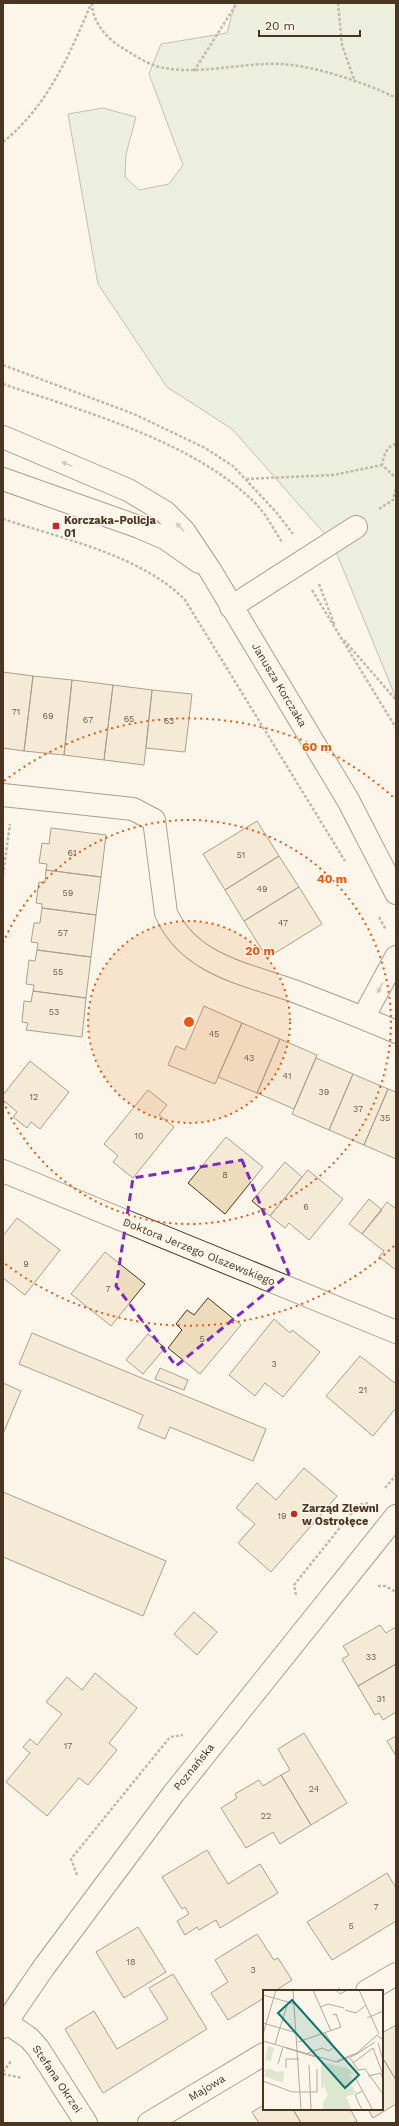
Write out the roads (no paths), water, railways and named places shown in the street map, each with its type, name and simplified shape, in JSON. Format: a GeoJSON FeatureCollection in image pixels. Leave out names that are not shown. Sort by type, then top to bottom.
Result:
{"type":"FeatureCollection","features":[{"type":"Feature","properties":{"kind":"street","name":"Janusza Korczaka"},"geometry":{"type":"LineString","coordinates":[[3,437],[111,481],[148,500],[165,512],[184,531],[210,570],[348,800],[396,893]]}},
{"type":"Feature","properties":{"kind":"street","name":"Janusza Korczaka"},"geometry":{"type":"LineString","coordinates":[[3,478],[127,522],[165,538],[210,570]]}},
{"type":"Feature","properties":{"kind":"street"},"geometry":{"type":"LineString","coordinates":[[231,607],[356,527]]}},
{"type":"Feature","properties":{"kind":"street"},"geometry":{"type":"LineString","coordinates":[[3,795],[133,809],[154,820],[166,913],[172,926],[181,937],[210,961],[227,969],[293,991],[396,1032]]}},
{"type":"Feature","properties":{"kind":"street","name":"Janusza Korczaka"},"geometry":{"type":"LineString","coordinates":[[348,800],[396,862]]}},
{"type":"Feature","properties":{"kind":"street"},"geometry":{"type":"LineString","coordinates":[[363,1018],[396,957]]}},
{"type":"Feature","properties":{"kind":"street","name":"Doktora Jerzego Olszewskiego"},"geometry":{"type":"LineString","coordinates":[[3,1171],[396,1332]]}},
{"type":"Feature","properties":{"kind":"street","name":"Poznańska"},"geometry":{"type":"LineString","coordinates":[[4,2025],[44,1967],[174,1793],[393,1530]]}},
{"type":"Feature","properties":{"kind":"street"},"geometry":{"type":"LineString","coordinates":[[369,1990],[396,1974]]}},
{"type":"Feature","properties":{"kind":"street","name":"Stefana Okrzei"},"geometry":{"type":"LineString","coordinates":[[4,2025],[29,2038],[38,2048],[86,2123]]}},
{"type":"Feature","properties":{"kind":"street","name":"Majowa"},"geometry":{"type":"LineString","coordinates":[[150,2123],[263,2055]]}},
{"type":"Feature","properties":{"kind":"place","name":"Korczaka-Policja 01"},"geometry":{"type":"Point","coordinates":[56,526]}},
{"type":"Feature","properties":{"kind":"place","name":"Zarząd Zlewni w Ostrołęce"},"geometry":{"type":"Point","coordinates":[294,1514]}}]}
